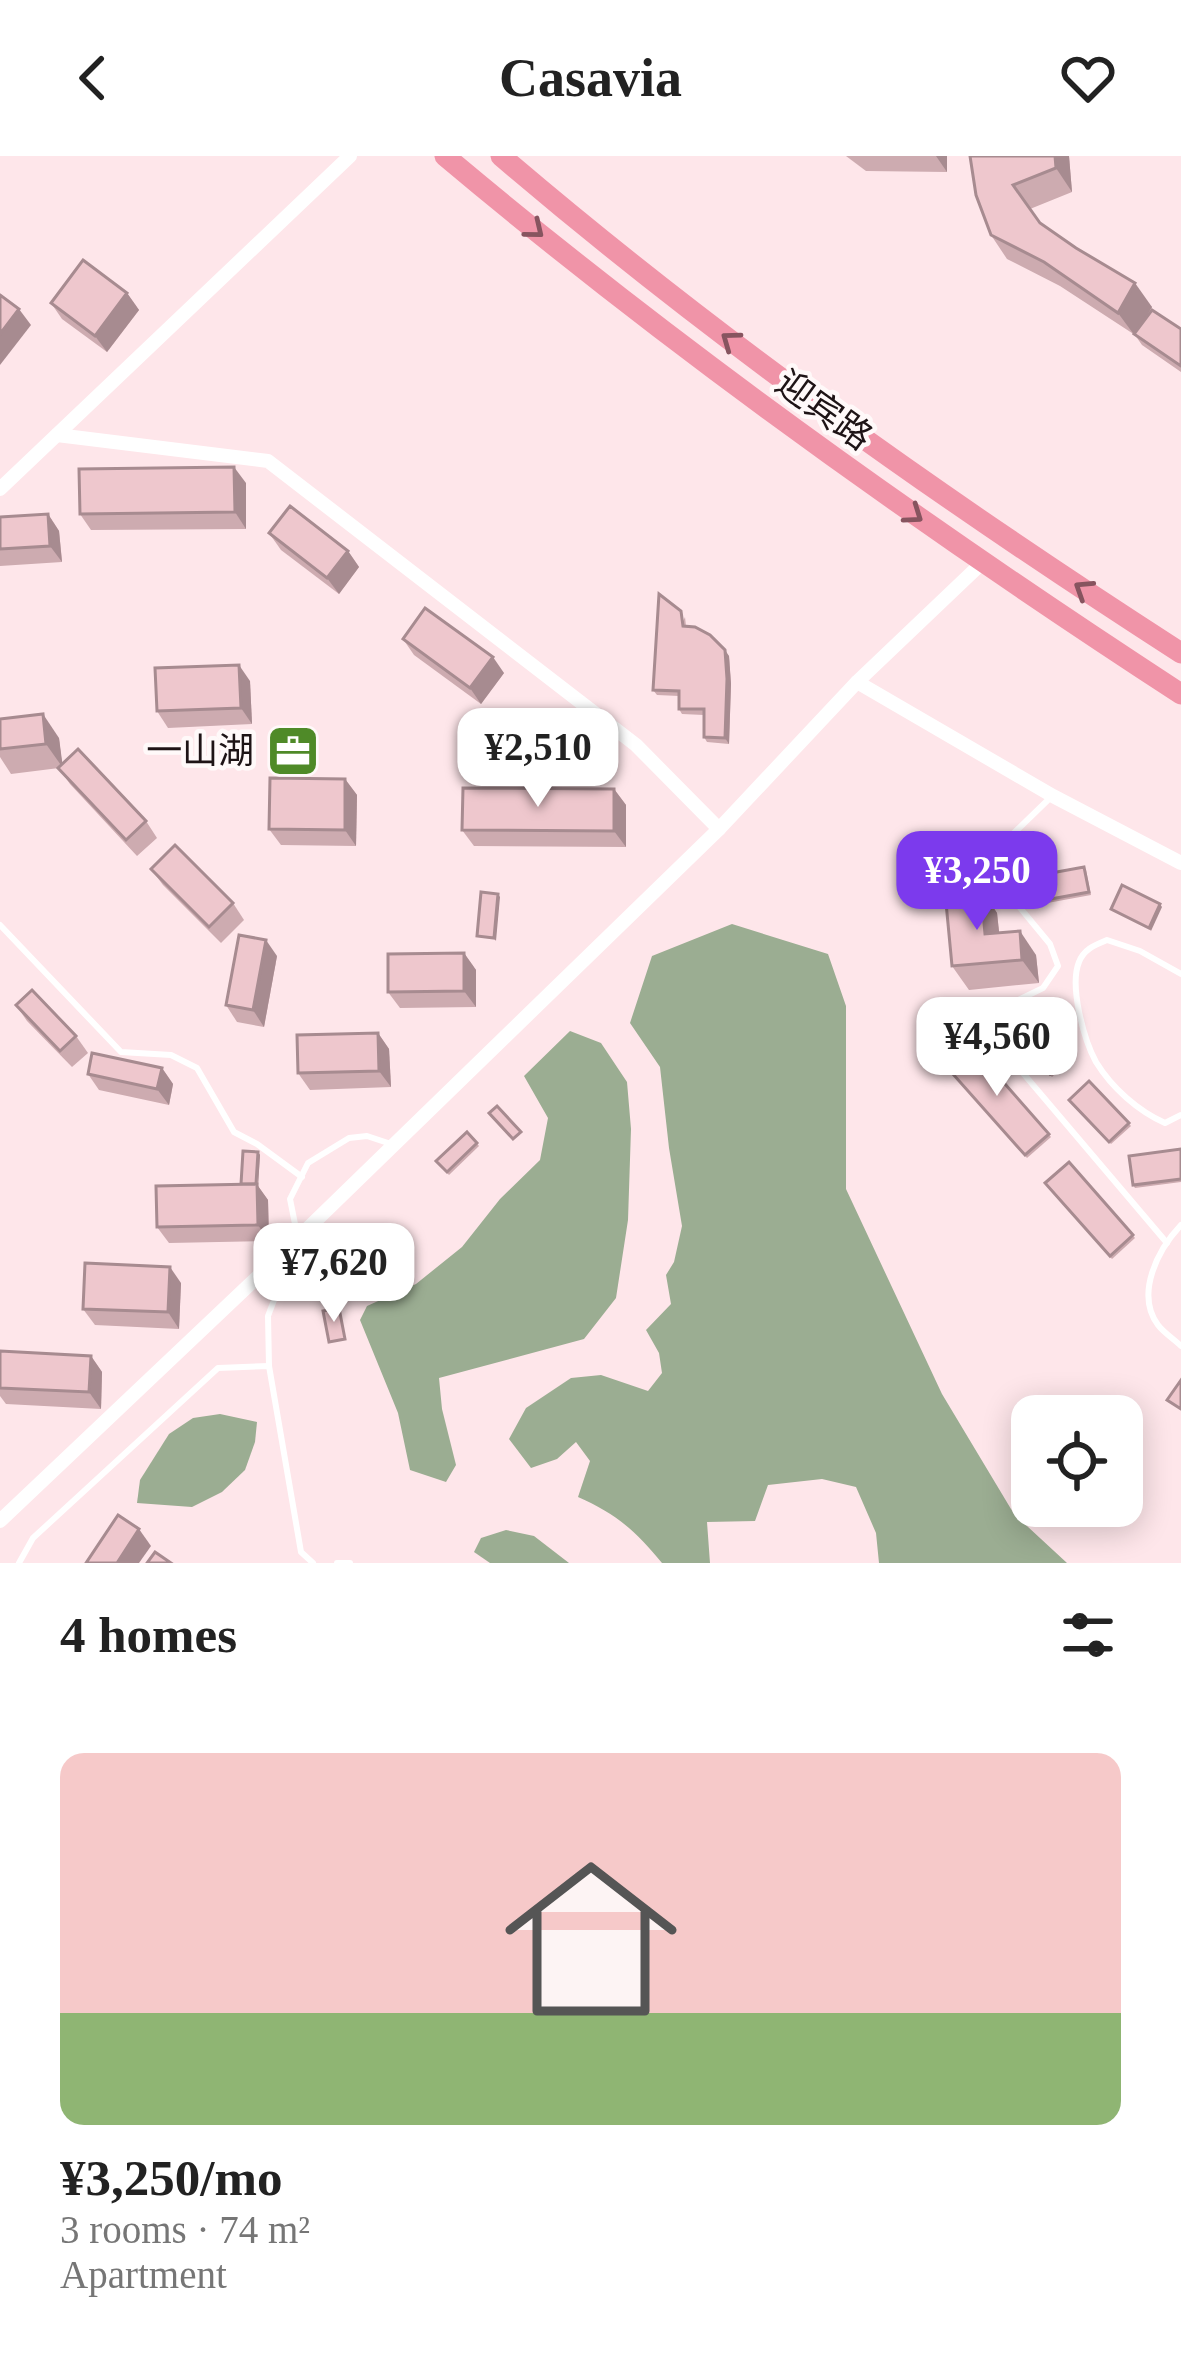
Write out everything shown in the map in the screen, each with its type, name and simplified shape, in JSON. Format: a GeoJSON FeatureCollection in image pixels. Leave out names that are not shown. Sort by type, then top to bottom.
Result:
{"type":"FeatureCollection","features":[{"type":"Feature","properties":{"kind":"highway","name":"迎宾路"},"geometry":{"type":"LineString","coordinates":[[445,156],[668,336],[832,458],[1181,694]]}},
{"type":"Feature","properties":{"kind":"highway","name":"迎宾路"},"geometry":{"type":"LineString","coordinates":[[502,156],[695,315],[848,428],[1181,652]]}},
{"type":"Feature","properties":{"kind":"street"},"geometry":{"type":"LineString","coordinates":[[0,489],[350,156]]}},
{"type":"Feature","properties":{"kind":"street"},"geometry":{"type":"LineString","coordinates":[[57,435],[268,461],[636,746],[719,829]]}},
{"type":"Feature","properties":{"kind":"street"},"geometry":{"type":"LineString","coordinates":[[0,1521],[719,829],[857,682],[983,562]]}},
{"type":"Feature","properties":{"kind":"street"},"geometry":{"type":"LineString","coordinates":[[857,682],[1053,796],[1181,863]]}},
{"type":"Feature","properties":{"kind":"lane"},"geometry":{"type":"LineString","coordinates":[[950,895],[1053,796]]}},
{"type":"Feature","properties":{"kind":"lane"},"geometry":{"type":"LineString","coordinates":[[983,863],[1051,944],[1058,966],[1043,988],[1008,1005],[992,1021],[1000,1046],[1167,1243]]}},
{"type":"Feature","properties":{"kind":"lane"},"geometry":{"type":"LineString","coordinates":[[0,925],[122,1052],[171,1055],[197,1068],[234,1132],[302,1177]]}},
{"type":"Feature","properties":{"kind":"lane"},"geometry":{"type":"LineString","coordinates":[[1181,974],[1107,940],[1091,946],[1079,961],[1075,983],[1097,1063],[1146,1114],[1166,1123],[1181,1114]]}},
{"type":"Feature","properties":{"kind":"lane"},"geometry":{"type":"LineString","coordinates":[[298,1238],[290,1199],[308,1163],[349,1138],[367,1136],[393,1145]]}},
{"type":"Feature","properties":{"kind":"lane"},"geometry":{"type":"LineString","coordinates":[[1181,1225],[1156,1258],[1148,1293],[1156,1323],[1181,1346]]}},
{"type":"Feature","properties":{"kind":"lane"},"geometry":{"type":"LineString","coordinates":[[266,1269],[274,1276],[276,1295],[268,1316],[269,1366],[302,1552],[313,1563]]}},
{"type":"Feature","properties":{"kind":"lane"},"geometry":{"type":"LineString","coordinates":[[19,1563],[33,1538],[218,1368],[269,1366]]}},
{"type":"Feature","properties":{"kind":"lane"},"geometry":{"type":"LineString","coordinates":[[337,1563],[350,1563]]}},
{"type":"Feature","properties":{"kind":"shaded area"},"geometry":{"type":"Polygon","coordinates":[[[732,924],[828,954],[846,1006],[846,1189],[942,1394],[1011,1509],[1011,1527],[1028,1527],[1067,1563],[879,1563],[876,1533],[856,1487],[822,1479],[768,1485],[755,1521],[707,1522],[710,1563],[662,1563],[624,1524],[578,1497],[590,1461],[576,1442],[557,1459],[531,1468],[509,1439],[526,1408],[571,1378],[601,1375],[648,1391],[662,1373],[659,1353],[646,1330],[671,1304],[666,1275],[682,1226],[660,1067],[630,1023],[652,956],[732,924]]]}},
{"type":"Feature","properties":{"kind":"shaded area"},"geometry":{"type":"Polygon","coordinates":[[[570,1031],[601,1043],[627,1082],[631,1129],[628,1220],[616,1298],[584,1339],[439,1378],[456,1465],[446,1482],[410,1470],[398,1413],[360,1320],[367,1306],[416,1284],[462,1247],[500,1199],[540,1160],[548,1118],[524,1076],[570,1031]]]}},
{"type":"Feature","properties":{"kind":"shaded area"},"geometry":{"type":"Polygon","coordinates":[[[220,1414],[257,1422],[245,1470],[222,1492],[192,1507],[137,1503],[140,1480],[169,1434],[193,1418],[220,1414]]]}},
{"type":"Feature","properties":{"kind":"shaded area"},"geometry":{"type":"Polygon","coordinates":[[[506,1530],[534,1536],[569,1563],[490,1563],[474,1552],[481,1538],[506,1530]]]}},
{"type":"Feature","properties":{"kind":"building"},"geometry":{"type":"Polygon","coordinates":[[[970,156],[1055,156],[1056,168],[1013,185],[1040,223],[1135,283],[1118,313],[1044,262],[991,235],[976,195],[970,156]]]}},
{"type":"Feature","properties":{"kind":"building"},"geometry":{"type":"Polygon","coordinates":[[[83,260],[127,293],[95,336],[51,303],[83,260]]]}},
{"type":"Feature","properties":{"kind":"building"},"geometry":{"type":"Polygon","coordinates":[[[0,295],[19,309],[0,334],[0,295]]]}},
{"type":"Feature","properties":{"kind":"building"},"geometry":{"type":"Polygon","coordinates":[[[1152,310],[1181,329],[1181,366],[1134,334],[1152,310]]]}},
{"type":"Feature","properties":{"kind":"building"},"geometry":{"type":"Polygon","coordinates":[[[234,467],[235,512],[80,514],[79,469],[234,467]]]}},
{"type":"Feature","properties":{"kind":"building"},"geometry":{"type":"Polygon","coordinates":[[[290,506],[348,551],[327,578],[269,533],[290,506]]]}},
{"type":"Feature","properties":{"kind":"building"},"geometry":{"type":"Polygon","coordinates":[[[48,514],[50,546],[0,549],[0,517],[48,514]]]}},
{"type":"Feature","properties":{"kind":"building"},"geometry":{"type":"Polygon","coordinates":[[[659,594],[681,611],[683,626],[710,635],[725,650],[725,738],[704,737],[704,709],[679,709],[679,691],[653,690],[659,594]]]}},
{"type":"Feature","properties":{"kind":"building"},"geometry":{"type":"Polygon","coordinates":[[[425,608],[493,657],[470,688],[403,639],[425,608]]]}},
{"type":"Feature","properties":{"kind":"building"},"geometry":{"type":"Polygon","coordinates":[[[239,665],[241,708],[157,711],[155,668],[239,665]]]}},
{"type":"Feature","properties":{"kind":"building"},"geometry":{"type":"Polygon","coordinates":[[[43,714],[46,744],[0,749],[0,719],[43,714]]]}},
{"type":"Feature","properties":{"kind":"building"},"geometry":{"type":"Polygon","coordinates":[[[78,749],[146,821],[126,840],[58,768],[78,749]]]}},
{"type":"Feature","properties":{"kind":"building"},"geometry":{"type":"Polygon","coordinates":[[[270,778],[345,779],[345,830],[269,829],[270,778]]]}},
{"type":"Feature","properties":{"kind":"building"},"geometry":{"type":"Polygon","coordinates":[[[463,788],[614,789],[614,831],[462,830],[463,788]]]}},
{"type":"Feature","properties":{"kind":"building"},"geometry":{"type":"Polygon","coordinates":[[[175,845],[233,903],[209,927],[151,869],[175,845]]]}},
{"type":"Feature","properties":{"kind":"building"},"geometry":{"type":"Polygon","coordinates":[[[1084,867],[1089,892],[1040,901],[1035,876],[1084,867]]]}},
{"type":"Feature","properties":{"kind":"building"},"geometry":{"type":"Polygon","coordinates":[[[1122,885],[1160,904],[1149,928],[1111,909],[1122,885]]]}},
{"type":"Feature","properties":{"kind":"building"},"geometry":{"type":"Polygon","coordinates":[[[981,889],[985,934],[1020,931],[1022,960],[952,966],[945,892],[981,889]]]}},
{"type":"Feature","properties":{"kind":"building"},"geometry":{"type":"Polygon","coordinates":[[[481,892],[498,894],[494,938],[477,936],[481,892]]]}},
{"type":"Feature","properties":{"kind":"building"},"geometry":{"type":"Polygon","coordinates":[[[239,935],[266,940],[253,1010],[226,1005],[239,935]]]}},
{"type":"Feature","properties":{"kind":"building"},"geometry":{"type":"Polygon","coordinates":[[[464,953],[464,991],[388,992],[388,954],[464,953]]]}},
{"type":"Feature","properties":{"kind":"building"},"geometry":{"type":"Polygon","coordinates":[[[32,990],[76,1036],[60,1051],[16,1005],[32,990]]]}},
{"type":"Feature","properties":{"kind":"building"},"geometry":{"type":"Polygon","coordinates":[[[1033,1013],[1071,1053],[1050,1074],[1011,1034],[1033,1013]]]}},
{"type":"Feature","properties":{"kind":"building"},"geometry":{"type":"Polygon","coordinates":[[[378,1033],[379,1071],[298,1073],[297,1035],[378,1033]]]}},
{"type":"Feature","properties":{"kind":"building"},"geometry":{"type":"Polygon","coordinates":[[[969,1043],[1049,1134],[1025,1155],[944,1064],[969,1043]]]}},
{"type":"Feature","properties":{"kind":"building"},"geometry":{"type":"Polygon","coordinates":[[[92,1053],[162,1068],[157,1089],[88,1074],[92,1053]]]}},
{"type":"Feature","properties":{"kind":"building"},"geometry":{"type":"Polygon","coordinates":[[[1089,1081],[1129,1123],[1109,1142],[1069,1100],[1089,1081]]]}},
{"type":"Feature","properties":{"kind":"building"},"geometry":{"type":"Polygon","coordinates":[[[497,1106],[521,1132],[513,1139],[489,1113],[497,1106]]]}},
{"type":"Feature","properties":{"kind":"building"},"geometry":{"type":"Polygon","coordinates":[[[467,1132],[477,1143],[447,1172],[436,1161],[467,1132]]]}},
{"type":"Feature","properties":{"kind":"building"},"geometry":{"type":"Polygon","coordinates":[[[1181,1149],[1181,1179],[1133,1185],[1129,1156],[1181,1149]]]}},
{"type":"Feature","properties":{"kind":"building"},"geometry":{"type":"Polygon","coordinates":[[[243,1151],[258,1152],[256,1184],[241,1184],[243,1151]]]}},
{"type":"Feature","properties":{"kind":"building"},"geometry":{"type":"Polygon","coordinates":[[[1069,1162],[1133,1235],[1110,1256],[1045,1183],[1069,1162]]]}},
{"type":"Feature","properties":{"kind":"building"},"geometry":{"type":"Polygon","coordinates":[[[257,1184],[258,1225],[157,1227],[156,1186],[257,1184]]]}},
{"type":"Feature","properties":{"kind":"building"},"geometry":{"type":"Polygon","coordinates":[[[85,1263],[170,1267],[168,1312],[83,1309],[85,1263]]]}},
{"type":"Feature","properties":{"kind":"building"},"geometry":{"type":"Polygon","coordinates":[[[339,1308],[345,1339],[329,1342],[323,1311],[339,1308]]]}},
{"type":"Feature","properties":{"kind":"building"},"geometry":{"type":"Polygon","coordinates":[[[0,1351],[91,1356],[89,1392],[0,1388],[0,1351]]]}},
{"type":"Feature","properties":{"kind":"building"},"geometry":{"type":"Polygon","coordinates":[[[1181,1380],[1181,1409],[1167,1400],[1181,1380]]]}},
{"type":"Feature","properties":{"kind":"building"},"geometry":{"type":"Polygon","coordinates":[[[118,1515],[139,1529],[117,1563],[86,1563],[118,1515]]]}},
{"type":"Feature","properties":{"kind":"building"},"geometry":{"type":"Polygon","coordinates":[[[155,1552],[171,1563],[147,1563],[155,1552]]]}},
{"type":"Feature","properties":{"kind":"place","name":"一山湖"},"geometry":{"type":"Point","coordinates":[293,751]}}]}
